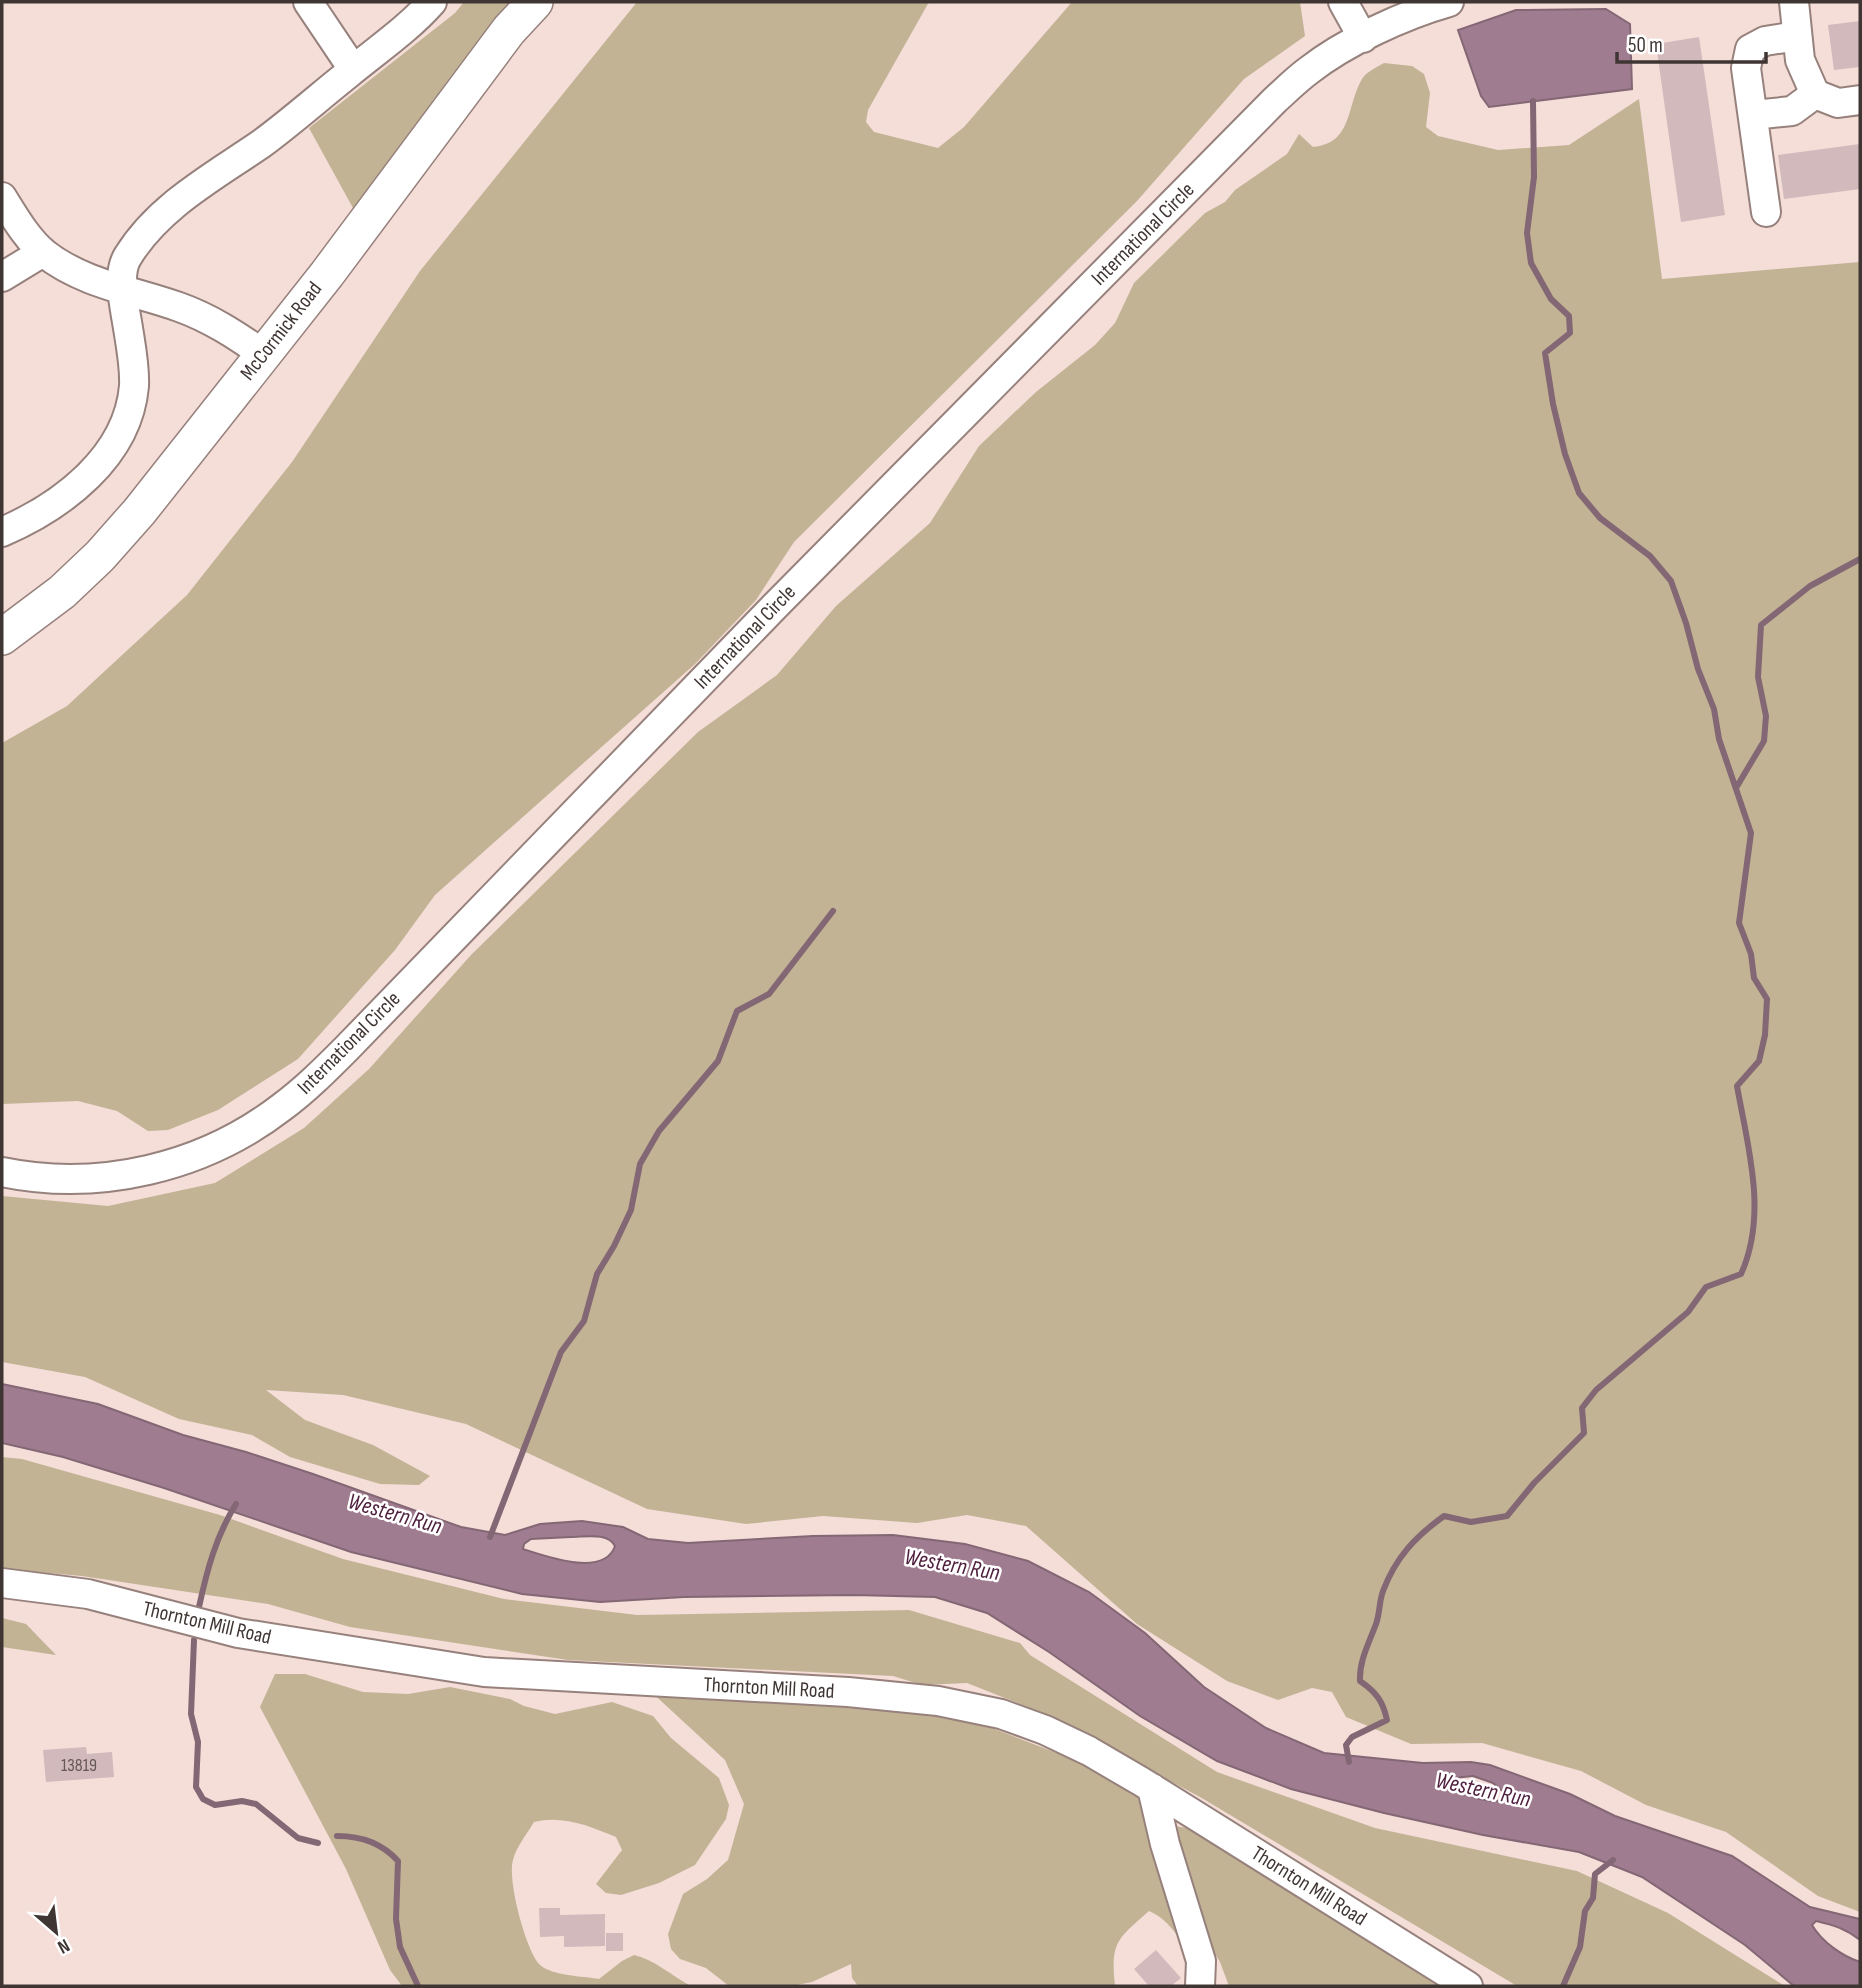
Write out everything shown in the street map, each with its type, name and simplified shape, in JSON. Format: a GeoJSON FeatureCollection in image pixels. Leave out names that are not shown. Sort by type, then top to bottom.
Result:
{"type":"FeatureCollection","features":[{"type":"Feature","properties":{"kind":"main road","name":"McCormick Road"},"geometry":{"type":"LineString","coordinates":[[2,637],[62,592],[100,556],[139,512],[327,274],[509,30],[535,2]]}},
{"type":"Feature","properties":{"kind":"street"},"geometry":{"type":"LineString","coordinates":[[308,2],[354,69]]}},
{"type":"Feature","properties":{"kind":"street"},"geometry":{"type":"LineString","coordinates":[[2,532],[25,522],[73,489],[98,468],[118,438],[130,410],[134,385],[133,358],[122,291],[125,259],[143,233],[171,206],[264,141],[399,35],[432,2]]}},
{"type":"Feature","properties":{"kind":"street"},"geometry":{"type":"LineString","coordinates":[[1343,2],[1363,38]]}},
{"type":"Feature","properties":{"kind":"street","name":"International Circle"},"geometry":{"type":"LineString","coordinates":[[2,1172],[65,1179],[148,1171],[218,1147],[251,1128],[308,1086],[775,606],[1275,100],[1308,71],[1363,38],[1400,20],[1449,2]]}},
{"type":"Feature","properties":{"kind":"street"},"geometry":{"type":"LineString","coordinates":[[1794,2],[1800,60],[1815,94],[1838,103],[1860,100]]}},
{"type":"Feature","properties":{"kind":"street"},"geometry":{"type":"LineString","coordinates":[[1766,212],[1746,68],[1750,49],[1765,41],[1797,36]]}},
{"type":"Feature","properties":{"kind":"street"},"geometry":{"type":"LineString","coordinates":[[1753,115],[1792,111],[1815,94]]}},
{"type":"Feature","properties":{"kind":"street"},"geometry":{"type":"LineString","coordinates":[[2,197],[26,233],[43,252],[75,271],[122,291],[207,318],[263,354]]}},
{"type":"Feature","properties":{"kind":"street"},"geometry":{"type":"LineString","coordinates":[[2,278],[43,252]]}},
{"type":"Feature","properties":{"kind":"street","name":"Thornton Mill Road"},"geometry":{"type":"LineString","coordinates":[[2,1583],[89,1594],[238,1633],[484,1672],[848,1692],[938,1701],[1001,1714],[1045,1730],[1089,1751],[1468,1986]]}},
{"type":"Feature","properties":{"kind":"street"},"geometry":{"type":"LineString","coordinates":[[1152,1788],[1165,1844],[1201,1961],[1200,1986]]}},
{"type":"Feature","properties":{"kind":"shaded area"},"geometry":{"type":"Polygon","coordinates":[[[464,2],[521,2],[457,76],[353,208],[309,128],[455,13],[464,2]]]}},
{"type":"Feature","properties":{"kind":"shaded area"},"geometry":{"type":"Polygon","coordinates":[[[637,2],[929,2],[868,110],[866,122],[874,132],[938,148],[964,127],[1072,2],[1300,2],[1305,36],[1244,79],[1137,201],[794,542],[756,600],[695,664],[435,895],[395,950],[298,1059],[218,1110],[168,1130],[148,1131],[117,1111],[78,1101],[2,1104],[2,743],[67,706],[187,595],[292,462],[420,271],[637,2]]]}},
{"type":"Feature","properties":{"kind":"shaded area"},"geometry":{"type":"Polygon","coordinates":[[[1384,63],[1412,66],[1424,74],[1430,93],[1426,127],[1438,136],[1498,150],[1569,145],[1639,99],[1662,279],[1860,262],[1860,1912],[1818,1896],[1726,1832],[1646,1805],[1581,1771],[1482,1743],[1411,1744],[1346,1717],[1332,1692],[1312,1688],[1278,1700],[1227,1681],[1137,1624],[1026,1526],[967,1515],[917,1523],[823,1516],[746,1524],[647,1509],[466,1424],[343,1395],[266,1390],[305,1420],[373,1445],[430,1476],[419,1485],[380,1484],[290,1457],[252,1435],[179,1419],[85,1377],[2,1362],[2,1196],[108,1206],[215,1183],[304,1128],[369,1069],[471,955],[698,732],[777,675],[836,606],[930,523],[979,446],[1036,392],[1095,345],[1115,323],[1134,283],[1205,213],[1225,202],[1235,190],[1287,154],[1299,134],[1313,147],[1335,139],[1342,131],[1362,79],[1384,63]]]}},
{"type":"Feature","properties":{"kind":"shaded area"},"geometry":{"type":"Polygon","coordinates":[[[2,1457],[22,1459],[220,1515],[343,1559],[504,1599],[637,1615],[909,1610],[1020,1643],[1030,1655],[1217,1772],[1375,1828],[1577,1871],[1668,1913],[1785,1986],[1517,1986],[1200,1797],[1040,1712],[967,1683],[922,1685],[893,1676],[568,1660],[350,1627],[268,1604],[82,1576],[2,1569],[2,1457]]]}},
{"type":"Feature","properties":{"kind":"shaded area"},"geometry":{"type":"Polygon","coordinates":[[[2,1618],[26,1624],[56,1655],[2,1647],[2,1618]]]}},
{"type":"Feature","properties":{"kind":"shaded area"},"geometry":{"type":"Polygon","coordinates":[[[275,1674],[305,1674],[363,1692],[408,1694],[450,1687],[510,1699],[524,1706],[555,1714],[612,1702],[653,1716],[671,1738],[719,1778],[729,1805],[726,1819],[695,1865],[659,1883],[621,1895],[606,1893],[596,1884],[622,1850],[616,1837],[566,1821],[534,1822],[513,1860],[515,1898],[529,1946],[540,1965],[546,1969],[599,1979],[634,1955],[656,1964],[691,1986],[402,1986],[390,1970],[346,1869],[260,1707],[275,1674]]]}},
{"type":"Feature","properties":{"kind":"shaded area"},"geometry":{"type":"Polygon","coordinates":[[[647,1688],[969,1719],[1108,1773],[1144,1802],[1195,1964],[1170,1927],[1149,1911],[1118,1942],[1114,1959],[1115,1986],[858,1986],[852,1978],[851,1964],[812,1982],[792,1986],[729,1986],[706,1968],[680,1959],[671,1949],[668,1934],[683,1894],[707,1879],[728,1860],[744,1804],[725,1760],[647,1688]]]}},
{"type":"Feature","properties":{"kind":"shaded area"},"geometry":{"type":"Polygon","coordinates":[[[1168,1825],[1194,1829],[1438,1986],[1229,1986],[1220,1962],[1199,1927],[1168,1825]]]}},
{"type":"Feature","properties":{"kind":"water"},"geometry":{"type":"Polygon","coordinates":[[[1606,9],[1630,24],[1632,89],[1489,107],[1481,96],[1458,30],[1516,10],[1606,9]]]}},
{"type":"Feature","properties":{"kind":"water","name":"Western Run"},"geometry":{"type":"Polygon","coordinates":[[[2,1384],[98,1404],[183,1435],[313,1474],[461,1527],[505,1535],[540,1524],[582,1521],[623,1527],[648,1539],[688,1543],[813,1536],[893,1535],[965,1544],[1028,1561],[1089,1592],[1145,1633],[1204,1687],[1266,1728],[1324,1753],[1423,1763],[1471,1762],[1490,1765],[1570,1794],[1615,1816],[1732,1856],[1810,1907],[1860,1919],[1860,1940],[1834,1926],[1816,1921],[1812,1925],[1833,1948],[1860,1962],[1860,1986],[1794,1986],[1745,1945],[1642,1877],[1579,1852],[1483,1835],[1384,1813],[1291,1789],[1217,1761],[1140,1716],[1049,1652],[987,1613],[935,1597],[684,1597],[600,1602],[522,1594],[351,1552],[164,1488],[63,1457],[2,1443],[2,1384]],[[602,1537],[531,1539],[524,1544],[523,1549],[573,1562],[599,1561],[609,1556],[615,1546],[602,1537]],[[1473,1776],[1444,1779],[1440,1782],[1443,1786],[1482,1800],[1506,1799],[1507,1795],[1493,1783],[1473,1776]]]}},
{"type":"Feature","properties":{"kind":"building"},"geometry":{"type":"Polygon","coordinates":[[[1860,21],[1860,67],[1834,70],[1828,25],[1860,21]]]}},
{"type":"Feature","properties":{"kind":"building"},"geometry":{"type":"Polygon","coordinates":[[[1699,37],[1725,215],[1681,222],[1656,44],[1699,37]]]}},
{"type":"Feature","properties":{"kind":"building"},"geometry":{"type":"Polygon","coordinates":[[[1860,144],[1860,189],[1784,199],[1778,155],[1860,144]]]}},
{"type":"Feature","properties":{"kind":"building"},"geometry":{"type":"Polygon","coordinates":[[[86,1747],[87,1754],[112,1752],[114,1777],[46,1782],[43,1750],[86,1747]]]}},
{"type":"Feature","properties":{"kind":"building"},"geometry":{"type":"Polygon","coordinates":[[[539,1908],[560,1908],[560,1915],[605,1914],[605,1946],[564,1947],[564,1936],[540,1937],[539,1908]]]}},
{"type":"Feature","properties":{"kind":"building"},"geometry":{"type":"Polygon","coordinates":[[[606,1933],[623,1933],[623,1951],[606,1951],[606,1933]]]}},
{"type":"Feature","properties":{"kind":"building"},"geometry":{"type":"Polygon","coordinates":[[[1156,1950],[1181,1978],[1171,1986],[1149,1986],[1134,1969],[1156,1950]]]}},
{"type":"Feature","properties":{"kind":"waterway"},"geometry":{"type":"LineString","coordinates":[[1349,1762],[1346,1745],[1352,1737],[1387,1720],[1378,1698],[1360,1681],[1360,1674],[1383,1591],[1400,1558],[1415,1540],[1444,1516],[1471,1522],[1507,1516],[1534,1483],[1584,1433],[1582,1408],[1596,1390],[1688,1312],[1706,1287],[1741,1274],[1753,1228],[1753,1181],[1737,1086],[1759,1061],[1765,1035],[1767,999],[1754,978],[1751,954],[1739,923],[1751,833],[1719,739],[1714,709],[1698,669],[1671,581],[1650,556],[1600,518],[1579,493],[1565,454],[1545,353],[1570,333],[1569,316],[1551,299],[1531,263],[1527,233],[1534,177],[1533,101]]}},
{"type":"Feature","properties":{"kind":"waterway"},"geometry":{"type":"LineString","coordinates":[[1736,788],[1764,741],[1766,716],[1758,677],[1761,625],[1810,586],[1860,559]]}},
{"type":"Feature","properties":{"kind":"waterway"},"geometry":{"type":"LineString","coordinates":[[490,1537],[561,1352],[584,1321],[597,1274],[631,1210],[640,1164],[659,1131],[718,1061],[737,1011],[769,994],[833,911]]}},
{"type":"Feature","properties":{"kind":"waterway"},"geometry":{"type":"LineString","coordinates":[[199,1607],[213,1554],[236,1504]]}},
{"type":"Feature","properties":{"kind":"waterway"},"geometry":{"type":"LineString","coordinates":[[194,1640],[191,1714],[198,1742],[196,1787],[203,1799],[215,1805],[242,1801],[256,1804],[298,1838],[318,1843]]}},
{"type":"Feature","properties":{"kind":"waterway"},"geometry":{"type":"LineString","coordinates":[[337,1836],[370,1842],[385,1849],[398,1861],[396,1919],[400,1947],[418,1986]]}},
{"type":"Feature","properties":{"kind":"waterway"},"geometry":{"type":"LineString","coordinates":[[1563,1986],[1580,1947],[1585,1911],[1593,1898],[1595,1874],[1613,1860]]}}]}
